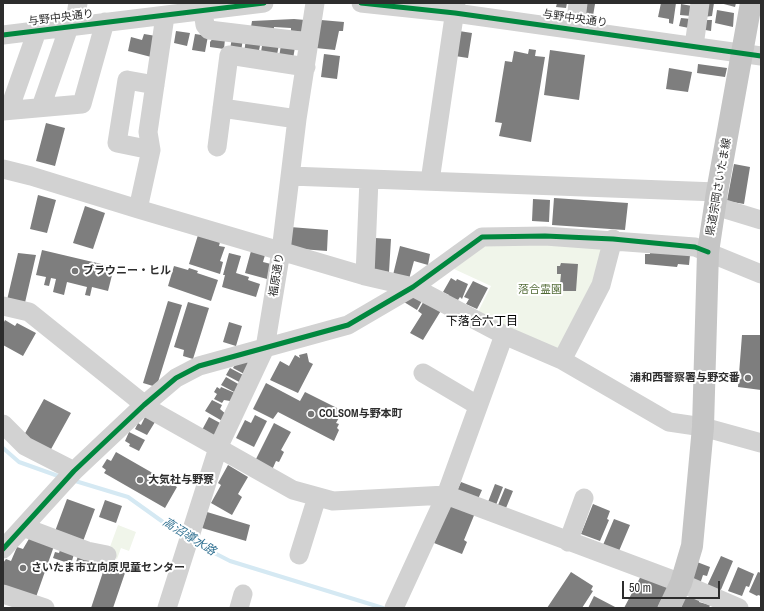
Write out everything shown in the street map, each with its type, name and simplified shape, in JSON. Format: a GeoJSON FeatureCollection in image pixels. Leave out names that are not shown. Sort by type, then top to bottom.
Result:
{"type":"FeatureCollection","features":[{"type":"Feature","properties":{"kind":"main road","name":"県道宗岡さいたま線"},"geometry":{"type":"LineString","coordinates":[[669,608],[681,582],[692,546],[703,427],[708,252],[716,199],[752,54],[751,3]]}},
{"type":"Feature","properties":{"kind":"street"},"geometry":{"type":"LineString","coordinates":[[41,107],[78,3]]}},
{"type":"Feature","properties":{"kind":"street","name":"与野中央通り"},"geometry":{"type":"LineString","coordinates":[[3,35],[105,22],[170,11],[203,11],[264,3]]}},
{"type":"Feature","properties":{"kind":"street","name":"福原通り"},"geometry":{"type":"LineString","coordinates":[[167,608],[218,448],[265,348],[281,251],[297,119],[315,3]]}},
{"type":"Feature","properties":{"kind":"street","name":"与野中央通り"},"geometry":{"type":"LineString","coordinates":[[361,3],[456,8],[575,29],[752,54]]}},
{"type":"Feature","properties":{"kind":"street"},"geometry":{"type":"LineString","coordinates":[[575,29],[578,3]]}},
{"type":"Feature","properties":{"kind":"street"},"geometry":{"type":"LineString","coordinates":[[694,46],[700,3]]}},
{"type":"Feature","properties":{"kind":"street"},"geometry":{"type":"LineString","coordinates":[[430,181],[456,8]]}},
{"type":"Feature","properties":{"kind":"street"},"geometry":{"type":"LineString","coordinates":[[138,209],[151,150],[148,132],[155,84],[170,11]]}},
{"type":"Feature","properties":{"kind":"street"},"geometry":{"type":"LineString","coordinates":[[203,11],[205,24],[209,30],[309,42]]}},
{"type":"Feature","properties":{"kind":"street"},"geometry":{"type":"LineString","coordinates":[[37,31],[6,110],[82,104],[105,22]]}},
{"type":"Feature","properties":{"kind":"street"},"geometry":{"type":"LineString","coordinates":[[217,147],[229,55],[306,67]]}},
{"type":"Feature","properties":{"kind":"street"},"geometry":{"type":"LineString","coordinates":[[151,150],[117,144],[127,80],[155,84]]}},
{"type":"Feature","properties":{"kind":"street"},"geometry":{"type":"LineString","coordinates":[[222,108],[297,119]]}},
{"type":"Feature","properties":{"kind":"street"},"geometry":{"type":"LineString","coordinates":[[3,169],[31,176],[365,276],[414,287],[504,335],[562,360],[669,422],[703,427],[761,443]]}},
{"type":"Feature","properties":{"kind":"street"},"geometry":{"type":"LineString","coordinates":[[290,176],[430,181],[716,199],[761,220]]}},
{"type":"Feature","properties":{"kind":"street"},"geometry":{"type":"LineString","coordinates":[[365,276],[369,179]]}},
{"type":"Feature","properties":{"kind":"street"},"geometry":{"type":"LineString","coordinates":[[3,549],[69,476],[144,405],[189,370],[348,325],[414,287],[482,237],[545,236],[612,239],[695,247],[761,274]]}},
{"type":"Feature","properties":{"kind":"street"},"geometry":{"type":"LineString","coordinates":[[562,360],[601,285],[612,239]]}},
{"type":"Feature","properties":{"kind":"street"},"geometry":{"type":"LineString","coordinates":[[3,306],[29,312],[144,405],[293,490],[333,501],[446,495],[568,542],[681,582],[739,608]]}},
{"type":"Feature","properties":{"kind":"street"},"geometry":{"type":"LineString","coordinates":[[395,607],[446,495],[477,405],[504,335]]}},
{"type":"Feature","properties":{"kind":"street"},"geometry":{"type":"LineString","coordinates":[[423,374],[477,405]]}},
{"type":"Feature","properties":{"kind":"street"},"geometry":{"type":"LineString","coordinates":[[3,424],[25,446],[69,476]]}},
{"type":"Feature","properties":{"kind":"street"},"geometry":{"type":"LineString","coordinates":[[299,555],[317,497]]}},
{"type":"Feature","properties":{"kind":"street"},"geometry":{"type":"LineString","coordinates":[[568,542],[584,498]]}},
{"type":"Feature","properties":{"kind":"street"},"geometry":{"type":"LineString","coordinates":[[23,527],[87,551],[107,555]]}},
{"type":"Feature","properties":{"kind":"street"},"geometry":{"type":"LineString","coordinates":[[3,594],[45,608]]}},
{"type":"Feature","properties":{"kind":"green space","name":"落合霊園"},"geometry":{"type":"Polygon","coordinates":[[[484,243],[603,245],[598,284],[559,354],[477,314],[491,286],[454,269],[484,243]]]}},
{"type":"Feature","properties":{"kind":"green space"},"geometry":{"type":"Polygon","coordinates":[[[118,525],[136,532],[129,551],[121,548],[117,559],[107,555],[118,525]]]}},
{"type":"Feature","properties":{"kind":"building"},"geometry":{"type":"Polygon","coordinates":[[[557,3],[567,3],[566,8],[556,7],[557,3]]]}},
{"type":"Feature","properties":{"kind":"building"},"geometry":{"type":"Polygon","coordinates":[[[584,3],[595,4],[593,16],[582,15],[584,3]]]}},
{"type":"Feature","properties":{"kind":"building"},"geometry":{"type":"Polygon","coordinates":[[[661,3],[676,3],[673,24],[669,23],[669,19],[658,17],[661,3]]]}},
{"type":"Feature","properties":{"kind":"building"},"geometry":{"type":"Polygon","coordinates":[[[705,3],[714,3],[712,16],[703,17],[705,3]]]}},
{"type":"Feature","properties":{"kind":"building"},"geometry":{"type":"Polygon","coordinates":[[[720,3],[736,3],[735,7],[720,3]]]}},
{"type":"Feature","properties":{"kind":"building"},"geometry":{"type":"Polygon","coordinates":[[[681,4],[692,6],[691,16],[680,15],[681,4]]]}},
{"type":"Feature","properties":{"kind":"building"},"geometry":{"type":"Polygon","coordinates":[[[717,10],[734,13],[733,27],[715,23],[717,10]]]}},
{"type":"Feature","properties":{"kind":"building"},"geometry":{"type":"Polygon","coordinates":[[[681,18],[691,19],[689,28],[679,26],[681,18]]]}},
{"type":"Feature","properties":{"kind":"building"},"geometry":{"type":"Polygon","coordinates":[[[294,19],[305,20],[304,32],[291,31],[291,28],[274,27],[274,29],[251,27],[252,21],[294,19]]]}},
{"type":"Feature","properties":{"kind":"building"},"geometry":{"type":"Polygon","coordinates":[[[321,20],[344,22],[343,31],[339,31],[335,50],[316,48],[321,20]]]}},
{"type":"Feature","properties":{"kind":"building"},"geometry":{"type":"Polygon","coordinates":[[[702,20],[712,20],[711,31],[700,29],[702,20]]]}},
{"type":"Feature","properties":{"kind":"building"},"geometry":{"type":"Polygon","coordinates":[[[176,31],[190,33],[187,46],[174,43],[176,31]]]}},
{"type":"Feature","properties":{"kind":"building"},"geometry":{"type":"Polygon","coordinates":[[[459,31],[472,33],[468,58],[455,56],[459,31]]]}},
{"type":"Feature","properties":{"kind":"building"},"geometry":{"type":"Polygon","coordinates":[[[144,34],[156,36],[155,58],[128,51],[131,37],[142,40],[144,34]]]}},
{"type":"Feature","properties":{"kind":"building"},"geometry":{"type":"Polygon","coordinates":[[[195,34],[208,36],[205,52],[192,50],[195,34]]]}},
{"type":"Feature","properties":{"kind":"building"},"geometry":{"type":"Polygon","coordinates":[[[214,37],[225,39],[224,49],[210,47],[210,42],[214,37]]]}},
{"type":"Feature","properties":{"kind":"building"},"geometry":{"type":"Polygon","coordinates":[[[232,37],[243,38],[241,52],[230,50],[232,37]]]}},
{"type":"Feature","properties":{"kind":"building"},"geometry":{"type":"Polygon","coordinates":[[[246,39],[261,41],[258,55],[244,53],[246,39]]]}},
{"type":"Feature","properties":{"kind":"building"},"geometry":{"type":"Polygon","coordinates":[[[263,40],[279,44],[277,55],[261,52],[263,40]]]}},
{"type":"Feature","properties":{"kind":"building"},"geometry":{"type":"Polygon","coordinates":[[[281,45],[295,47],[293,59],[279,57],[281,45]]]}},
{"type":"Feature","properties":{"kind":"building"},"geometry":{"type":"Polygon","coordinates":[[[529,49],[536,50],[535,56],[545,57],[531,142],[499,136],[502,123],[495,122],[505,61],[512,62],[514,51],[528,54],[529,49]]]}},
{"type":"Feature","properties":{"kind":"building"},"geometry":{"type":"Polygon","coordinates":[[[550,50],[585,55],[579,100],[544,95],[550,50]]]}},
{"type":"Feature","properties":{"kind":"building"},"geometry":{"type":"Polygon","coordinates":[[[324,54],[340,56],[337,79],[321,77],[324,54]]]}},
{"type":"Feature","properties":{"kind":"building"},"geometry":{"type":"Polygon","coordinates":[[[698,64],[727,68],[725,77],[697,73],[698,64]]]}},
{"type":"Feature","properties":{"kind":"building"},"geometry":{"type":"Polygon","coordinates":[[[669,68],[692,72],[688,92],[666,89],[669,68]]]}},
{"type":"Feature","properties":{"kind":"building"},"geometry":{"type":"Polygon","coordinates":[[[46,123],[65,128],[55,166],[36,161],[46,123]]]}},
{"type":"Feature","properties":{"kind":"building"},"geometry":{"type":"Polygon","coordinates":[[[734,164],[750,167],[744,204],[727,201],[734,164]]]}},
{"type":"Feature","properties":{"kind":"building"},"geometry":{"type":"Polygon","coordinates":[[[38,195],[56,200],[47,233],[30,229],[38,195]]]}},
{"type":"Feature","properties":{"kind":"building"},"geometry":{"type":"Polygon","coordinates":[[[554,198],[628,203],[625,230],[552,225],[554,198]]]}},
{"type":"Feature","properties":{"kind":"building"},"geometry":{"type":"Polygon","coordinates":[[[533,199],[550,200],[549,222],[532,221],[533,199]]]}},
{"type":"Feature","properties":{"kind":"building"},"geometry":{"type":"Polygon","coordinates":[[[85,206],[105,213],[93,249],[73,243],[85,206]]]}},
{"type":"Feature","properties":{"kind":"building"},"geometry":{"type":"Polygon","coordinates":[[[290,227],[328,230],[327,251],[288,248],[290,227]]]}},
{"type":"Feature","properties":{"kind":"building"},"geometry":{"type":"Polygon","coordinates":[[[198,235],[220,242],[219,246],[225,247],[220,261],[223,262],[220,274],[189,264],[198,235]]]}},
{"type":"Feature","properties":{"kind":"building"},"geometry":{"type":"Polygon","coordinates":[[[375,238],[391,239],[389,272],[373,271],[375,238]]]}},
{"type":"Feature","properties":{"kind":"building"},"geometry":{"type":"Polygon","coordinates":[[[400,246],[430,254],[428,265],[414,261],[409,279],[393,275],[400,246]]]}},
{"type":"Feature","properties":{"kind":"building","name":"ブラウニー・ヒル"},"geometry":{"type":"Polygon","coordinates":[[[42,250],[114,267],[108,291],[92,287],[90,296],[85,295],[87,287],[67,282],[64,295],[53,292],[56,279],[51,278],[49,286],[44,285],[46,277],[36,275],[42,250]]]}},
{"type":"Feature","properties":{"kind":"building"},"geometry":{"type":"Polygon","coordinates":[[[650,250],[690,255],[689,265],[678,264],[677,267],[645,264],[645,254],[650,254],[650,250]]]}},
{"type":"Feature","properties":{"kind":"building"},"geometry":{"type":"Polygon","coordinates":[[[251,251],[265,255],[263,262],[271,264],[267,279],[245,273],[251,251]]]}},
{"type":"Feature","properties":{"kind":"building"},"geometry":{"type":"Polygon","coordinates":[[[18,253],[36,255],[24,307],[7,300],[18,253]]]}},
{"type":"Feature","properties":{"kind":"building"},"geometry":{"type":"Polygon","coordinates":[[[229,253],[241,256],[236,273],[249,277],[248,280],[260,284],[256,297],[222,287],[225,275],[223,275],[229,253]]]}},
{"type":"Feature","properties":{"kind":"building"},"geometry":{"type":"Polygon","coordinates":[[[561,263],[578,264],[576,291],[554,291],[555,283],[560,284],[561,274],[557,274],[557,266],[560,266],[561,263]]]}},
{"type":"Feature","properties":{"kind":"building"},"geometry":{"type":"Polygon","coordinates":[[[174,266],[188,270],[189,268],[198,271],[197,273],[218,280],[211,301],[168,286],[174,266]]]}},
{"type":"Feature","properties":{"kind":"building"},"geometry":{"type":"Polygon","coordinates":[[[451,278],[468,284],[462,299],[460,297],[458,300],[448,297],[449,295],[443,292],[451,278]]]}},
{"type":"Feature","properties":{"kind":"building"},"geometry":{"type":"Polygon","coordinates":[[[473,281],[488,288],[477,309],[466,304],[469,299],[464,297],[473,281]]]}},
{"type":"Feature","properties":{"kind":"building"},"geometry":{"type":"Polygon","coordinates":[[[416,295],[423,299],[417,310],[404,302],[416,295]]]}},
{"type":"Feature","properties":{"kind":"building"},"geometry":{"type":"Polygon","coordinates":[[[425,299],[442,309],[423,340],[410,333],[422,314],[418,311],[425,299]]]}},
{"type":"Feature","properties":{"kind":"building"},"geometry":{"type":"Polygon","coordinates":[[[168,301],[182,305],[158,382],[153,386],[143,383],[168,301]]]}},
{"type":"Feature","properties":{"kind":"building"},"geometry":{"type":"Polygon","coordinates":[[[188,302],[209,308],[193,359],[183,356],[184,350],[174,347],[188,302]]]}},
{"type":"Feature","properties":{"kind":"building"},"geometry":{"type":"Polygon","coordinates":[[[5,320],[15,326],[17,323],[36,333],[23,356],[3,345],[3,324],[5,320]]]}},
{"type":"Feature","properties":{"kind":"building"},"geometry":{"type":"Polygon","coordinates":[[[229,322],[242,326],[236,346],[223,342],[229,322]]]}},
{"type":"Feature","properties":{"kind":"building"},"geometry":{"type":"Polygon","coordinates":[[[742,335],[761,335],[761,390],[738,387],[742,335]]]}},
{"type":"Feature","properties":{"kind":"building"},"geometry":{"type":"Polygon","coordinates":[[[307,353],[309,362],[313,364],[298,393],[270,380],[280,361],[289,366],[295,355],[300,358],[299,355],[307,353]]]}},
{"type":"Feature","properties":{"kind":"building"},"geometry":{"type":"Polygon","coordinates":[[[250,360],[246,375],[233,368],[236,363],[250,360]]]}},
{"type":"Feature","properties":{"kind":"building"},"geometry":{"type":"Polygon","coordinates":[[[230,368],[245,376],[241,383],[226,375],[230,368]]]}},
{"type":"Feature","properties":{"kind":"building"},"geometry":{"type":"Polygon","coordinates":[[[226,377],[240,385],[236,393],[221,385],[226,377]]]}},
{"type":"Feature","properties":{"kind":"building","name":"COLSOM与野本町"},"geometry":{"type":"Polygon","coordinates":[[[266,383],[300,401],[305,392],[337,408],[340,416],[336,423],[339,424],[337,428],[339,430],[334,441],[278,412],[273,419],[253,409],[266,383]]]}},
{"type":"Feature","properties":{"kind":"building"},"geometry":{"type":"Polygon","coordinates":[[[217,387],[220,389],[221,387],[235,393],[230,401],[224,400],[222,403],[214,399],[217,394],[214,392],[217,387]]]}},
{"type":"Feature","properties":{"kind":"building"},"geometry":{"type":"Polygon","coordinates":[[[44,399],[71,413],[50,451],[23,437],[44,399]]]}},
{"type":"Feature","properties":{"kind":"building"},"geometry":{"type":"Polygon","coordinates":[[[212,400],[222,405],[220,409],[227,415],[224,422],[205,411],[212,400]]]}},
{"type":"Feature","properties":{"kind":"building"},"geometry":{"type":"Polygon","coordinates":[[[255,415],[267,421],[254,447],[236,438],[245,420],[251,423],[255,415]]]}},
{"type":"Feature","properties":{"kind":"building"},"geometry":{"type":"Polygon","coordinates":[[[145,417],[155,422],[147,435],[135,429],[138,423],[141,425],[145,417]]]}},
{"type":"Feature","properties":{"kind":"building"},"geometry":{"type":"Polygon","coordinates":[[[209,417],[222,424],[215,437],[202,430],[209,417]]]}},
{"type":"Feature","properties":{"kind":"building"},"geometry":{"type":"Polygon","coordinates":[[[274,423],[291,432],[281,450],[284,452],[279,462],[276,461],[272,470],[255,461],[274,423]]]}},
{"type":"Feature","properties":{"kind":"building"},"geometry":{"type":"Polygon","coordinates":[[[129,432],[145,440],[139,451],[129,446],[130,444],[125,441],[129,432]]]}},
{"type":"Feature","properties":{"kind":"building","name":"大気社与野寮"},"geometry":{"type":"Polygon","coordinates":[[[116,452],[177,487],[165,508],[104,473],[106,470],[102,467],[107,459],[111,461],[116,452]]]}},
{"type":"Feature","properties":{"kind":"building"},"geometry":{"type":"Polygon","coordinates":[[[228,465],[248,477],[238,494],[242,497],[232,515],[211,503],[221,485],[218,483],[228,465]]]}},
{"type":"Feature","properties":{"kind":"building"},"geometry":{"type":"Polygon","coordinates":[[[461,482],[482,490],[478,499],[457,491],[461,482]]]}},
{"type":"Feature","properties":{"kind":"building"},"geometry":{"type":"Polygon","coordinates":[[[495,484],[503,487],[496,505],[488,502],[495,484]]]}},
{"type":"Feature","properties":{"kind":"building"},"geometry":{"type":"Polygon","coordinates":[[[505,488],[513,491],[506,508],[498,505],[505,488]]]}},
{"type":"Feature","properties":{"kind":"building"},"geometry":{"type":"Polygon","coordinates":[[[67,499],[95,509],[82,544],[54,534],[67,499]]]}},
{"type":"Feature","properties":{"kind":"building"},"geometry":{"type":"Polygon","coordinates":[[[105,500],[122,506],[116,523],[99,517],[105,500]]]}},
{"type":"Feature","properties":{"kind":"building"},"geometry":{"type":"Polygon","coordinates":[[[593,504],[610,511],[607,519],[609,520],[600,541],[581,534],[593,504]]]}},
{"type":"Feature","properties":{"kind":"building"},"geometry":{"type":"Polygon","coordinates":[[[454,505],[475,513],[464,540],[467,542],[462,554],[434,543],[448,508],[454,505]]]}},
{"type":"Feature","properties":{"kind":"building"},"geometry":{"type":"Polygon","coordinates":[[[207,512],[250,525],[246,541],[202,528],[207,512]]]}},
{"type":"Feature","properties":{"kind":"building"},"geometry":{"type":"Polygon","coordinates":[[[614,519],[630,525],[619,551],[603,545],[614,519]]]}},
{"type":"Feature","properties":{"kind":"building"},"geometry":{"type":"Polygon","coordinates":[[[30,537],[54,546],[36,597],[3,586],[3,563],[6,559],[11,561],[17,547],[23,549],[30,537]]]}},
{"type":"Feature","properties":{"kind":"building"},"geometry":{"type":"Polygon","coordinates":[[[61,547],[75,551],[71,564],[53,558],[55,552],[59,553],[61,547]]]}},
{"type":"Feature","properties":{"kind":"building"},"geometry":{"type":"Polygon","coordinates":[[[79,553],[92,557],[88,570],[75,565],[79,553]]]}},
{"type":"Feature","properties":{"kind":"building"},"geometry":{"type":"Polygon","coordinates":[[[721,556],[733,561],[720,592],[707,586],[721,556]]]}},
{"type":"Feature","properties":{"kind":"building"},"geometry":{"type":"Polygon","coordinates":[[[697,562],[710,567],[707,576],[703,575],[700,584],[693,579],[697,562]]]}},
{"type":"Feature","properties":{"kind":"building"},"geometry":{"type":"Polygon","coordinates":[[[106,563],[126,570],[113,608],[91,608],[106,563]]]}},
{"type":"Feature","properties":{"kind":"building"},"geometry":{"type":"Polygon","coordinates":[[[738,567],[754,574],[749,587],[746,586],[742,596],[728,591],[738,567]]]}},
{"type":"Feature","properties":{"kind":"building"},"geometry":{"type":"Polygon","coordinates":[[[571,572],[593,586],[591,590],[593,591],[582,608],[547,608],[571,572]]]}},
{"type":"Feature","properties":{"kind":"building"},"geometry":{"type":"Polygon","coordinates":[[[758,572],[761,573],[761,596],[757,596],[749,592],[758,572]]]}},
{"type":"Feature","properties":{"kind":"building"},"geometry":{"type":"Polygon","coordinates":[[[642,574],[668,587],[657,608],[624,608],[642,574]]]}},
{"type":"Feature","properties":{"kind":"building"},"geometry":{"type":"Polygon","coordinates":[[[691,593],[701,596],[699,602],[710,605],[709,608],[681,608],[685,597],[689,599],[691,593]]]}},
{"type":"Feature","properties":{"kind":"building"},"geometry":{"type":"Polygon","coordinates":[[[594,596],[617,608],[588,608],[594,596]]]}},
{"type":"Feature","properties":{"kind":"waterway","name":"高沼導水路"},"geometry":{"type":"LineString","coordinates":[[3,448],[19,462],[61,477]]}},
{"type":"Feature","properties":{"kind":"waterway","name":"高沼導水路"},"geometry":{"type":"LineString","coordinates":[[72,480],[128,497],[184,537]]}},
{"type":"Feature","properties":{"kind":"waterway","name":"高沼導水路"},"geometry":{"type":"LineString","coordinates":[[193,542],[230,561],[383,608]]}},
{"type":"Feature","properties":{"kind":"cycle path"},"geometry":{"type":"LineString","coordinates":[[3,35],[264,3]]}},
{"type":"Feature","properties":{"kind":"cycle path"},"geometry":{"type":"LineString","coordinates":[[361,3],[455,13],[761,56]]}},
{"type":"Feature","properties":{"kind":"cycle path"},"geometry":{"type":"LineString","coordinates":[[3,549],[74,471],[144,405],[176,378],[199,366],[348,325],[413,287],[482,237],[545,236],[613,239],[695,247],[708,252]]}},
{"type":"Feature","properties":{"kind":"place","name":"ブラウニー・ヒル"},"geometry":{"type":"Point","coordinates":[75,271]}},
{"type":"Feature","properties":{"kind":"place","name":"浦和西警察署与野交番"},"geometry":{"type":"Point","coordinates":[748,378]}},
{"type":"Feature","properties":{"kind":"place","name":"COLSOM与野本町"},"geometry":{"type":"Point","coordinates":[311,414]}},
{"type":"Feature","properties":{"kind":"place","name":"大気社与野寮"},"geometry":{"type":"Point","coordinates":[140,480]}},
{"type":"Feature","properties":{"kind":"place","name":"さいたま市立向原児童センター"},"geometry":{"type":"Point","coordinates":[23,568]}},
{"type":"Feature","properties":{"kind":"district","name":"下落合六丁目"},"geometry":{"type":"Point","coordinates":[482,322]}}]}
